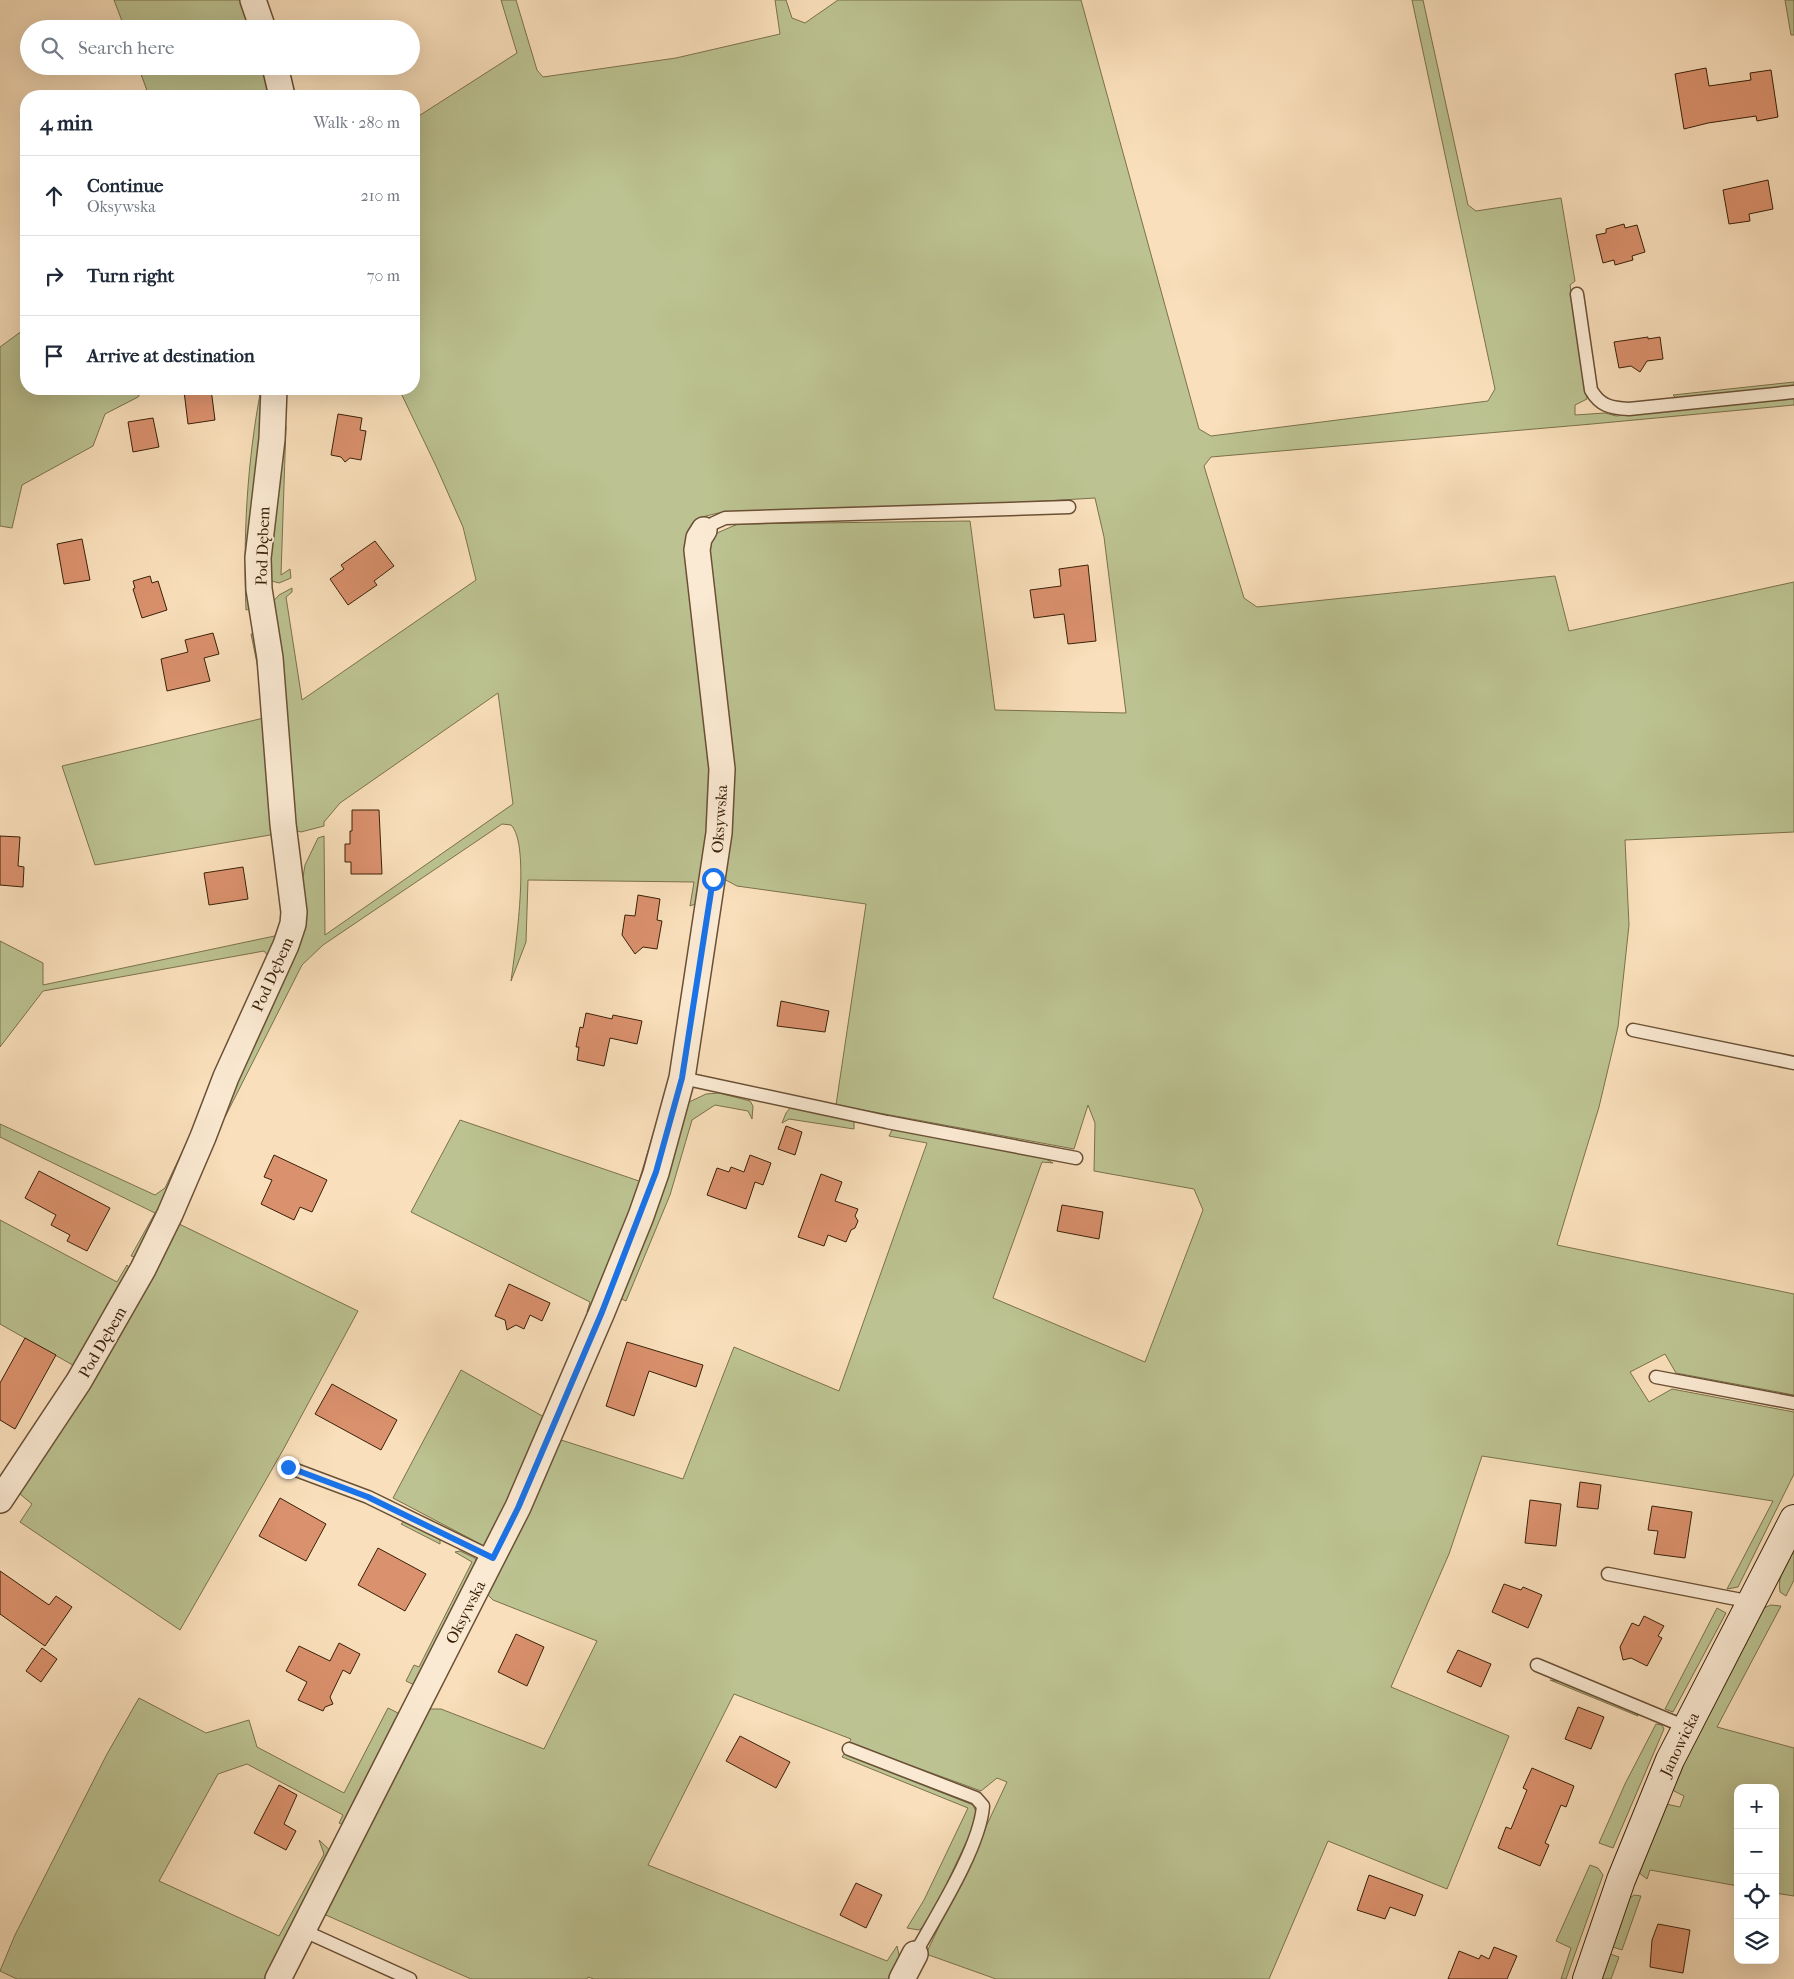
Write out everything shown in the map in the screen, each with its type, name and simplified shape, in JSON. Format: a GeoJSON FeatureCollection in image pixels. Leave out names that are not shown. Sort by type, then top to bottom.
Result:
{"type":"FeatureCollection","features":[{"type":"Feature","properties":{"kind":"street"},"geometry":{"type":"LineString","coordinates":[[254,0],[260,20]]}},
{"type":"Feature","properties":{"kind":"street"},"geometry":{"type":"LineString","coordinates":[[277,75],[281,90]]}},
{"type":"Feature","properties":{"kind":"street","name":"Pod Dębem"},"geometry":{"type":"LineString","coordinates":[[0,1500],[79,1382],[143,1269],[188,1172],[226,1077],[286,945],[293,924],[294,912],[284,824],[274,697],[258,566],[260,528],[272,439],[274,395]]}},
{"type":"Feature","properties":{"kind":"street","name":"Oksywska"},"geometry":{"type":"LineString","coordinates":[[278,1979],[493,1558],[541,1456],[641,1216],[664,1147],[682,1078],[714,870],[722,803],[722,769],[697,558],[699,538],[704,530]]}},
{"type":"Feature","properties":{"kind":"street","name":"Janowicka"},"geometry":{"type":"LineString","coordinates":[[1586,1979],[1637,1837],[1686,1726],[1794,1519]]}},
{"type":"Feature","properties":{"kind":"street"},"geometry":{"type":"LineString","coordinates":[[902,1979],[915,1954]]}},
{"type":"Feature","properties":{"kind":"lane"},"geometry":{"type":"LineString","coordinates":[[1577,294],[1592,390],[1596,399],[1605,406],[1628,409],[1794,392]]}},
{"type":"Feature","properties":{"kind":"lane"},"geometry":{"type":"LineString","coordinates":[[704,530],[725,518],[1069,507]]}},
{"type":"Feature","properties":{"kind":"lane"},"geometry":{"type":"LineString","coordinates":[[1633,1030],[1794,1064]]}},
{"type":"Feature","properties":{"kind":"lane"},"geometry":{"type":"LineString","coordinates":[[682,1078],[887,1122],[1076,1158]]}},
{"type":"Feature","properties":{"kind":"lane"},"geometry":{"type":"LineString","coordinates":[[1656,1377],[1794,1403]]}},
{"type":"Feature","properties":{"kind":"lane"},"geometry":{"type":"LineString","coordinates":[[288,1467],[368,1497],[493,1558]]}},
{"type":"Feature","properties":{"kind":"lane"},"geometry":{"type":"LineString","coordinates":[[1608,1574],[1752,1602]]}},
{"type":"Feature","properties":{"kind":"lane"},"geometry":{"type":"LineString","coordinates":[[1537,1665],[1686,1726]]}},
{"type":"Feature","properties":{"kind":"lane"},"geometry":{"type":"LineString","coordinates":[[849,1749],[976,1798],[983,1806],[977,1833],[952,1887],[915,1954]]}},
{"type":"Feature","properties":{"kind":"lane"},"geometry":{"type":"LineString","coordinates":[[302,1930],[410,1979]]}},
{"type":"Feature","properties":{"kind":"green space"},"geometry":{"type":"Polygon","coordinates":[[[114,0],[247,0],[253,20],[122,20],[114,0]]]}},
{"type":"Feature","properties":{"kind":"green space"},"geometry":{"type":"Polygon","coordinates":[[[501,0],[516,0],[537,70],[543,77],[676,58],[780,34],[775,0],[786,0],[792,18],[805,23],[838,0],[1081,0],[1199,429],[1211,436],[1488,401],[1495,389],[1412,0],[1423,0],[1468,205],[1476,211],[1561,198],[1575,281],[1570,285],[1587,399],[1575,405],[1575,415],[1605,413],[1616,416],[1794,397],[1794,405],[1211,457],[1204,466],[1244,598],[1257,607],[1555,576],[1569,631],[1794,582],[1794,832],[1625,840],[1629,925],[1618,1027],[1599,1107],[1557,1245],[1794,1294],[1794,1395],[1676,1373],[1665,1354],[1630,1372],[1649,1402],[1672,1389],[1794,1412],[1794,1474],[1738,1587],[1727,1589],[1773,1501],[1482,1456],[1449,1554],[1391,1687],[1509,1736],[1447,1889],[1328,1841],[1269,1979],[996,1979],[926,1954],[1007,1782],[997,1778],[981,1791],[849,1743],[851,1739],[734,1694],[648,1865],[887,1961],[897,1946],[900,1959],[893,1979],[594,1979],[588,1977],[587,1979],[471,1979],[319,1912],[426,1709],[441,1709],[544,1749],[597,1641],[493,1600],[488,1595],[488,1584],[558,1439],[683,1479],[734,1347],[839,1391],[927,1143],[889,1136],[893,1128],[1044,1158],[1053,1163],[1042,1162],[993,1298],[1145,1362],[1203,1210],[1194,1189],[1094,1171],[1095,1123],[1088,1105],[1074,1149],[836,1105],[866,904],[737,886],[722,878],[708,544],[717,533],[738,524],[970,521],[995,710],[1126,713],[1104,537],[1095,498],[993,504],[718,513],[702,517],[694,530],[715,769],[703,901],[690,906],[694,882],[528,880],[526,942],[511,981],[520,899],[520,854],[517,836],[511,825],[502,824],[323,945],[302,965],[225,1117],[218,1114],[302,883],[305,865],[318,838],[324,836],[325,935],[513,804],[498,693],[340,803],[324,822],[324,826],[301,832],[294,830],[271,604],[279,595],[292,588],[292,592],[286,597],[302,700],[476,580],[463,527],[402,395],[420,395],[420,115],[517,53],[501,0]]]}},
{"type":"Feature","properties":{"kind":"green space"},"geometry":{"type":"Polygon","coordinates":[[[1785,0],[1794,0],[1794,35],[1791,35],[1785,0]]]}},
{"type":"Feature","properties":{"kind":"green space"},"geometry":{"type":"Polygon","coordinates":[[[141,75],[270,75],[274,90],[147,90],[141,75]]]}},
{"type":"Feature","properties":{"kind":"green space"},"geometry":{"type":"Polygon","coordinates":[[[20,332],[20,395],[139,395],[105,414],[93,446],[22,485],[12,528],[0,526],[0,347],[20,332]]]}},
{"type":"Feature","properties":{"kind":"green space"},"geometry":{"type":"Polygon","coordinates":[[[1794,382],[1794,386],[1677,399],[1673,395],[1794,382]]]}},
{"type":"Feature","properties":{"kind":"green space"},"geometry":{"type":"Polygon","coordinates":[[[260,395],[267,395],[254,608],[246,610],[247,499],[260,395]]]}},
{"type":"Feature","properties":{"kind":"green space"},"geometry":{"type":"Polygon","coordinates":[[[286,426],[281,575],[290,569],[291,578],[279,583],[268,580],[281,428],[286,426]]]}},
{"type":"Feature","properties":{"kind":"green space"},"geometry":{"type":"Polygon","coordinates":[[[256,632],[266,666],[269,695],[276,834],[95,865],[62,766],[268,717],[251,634],[256,632]]]}},
{"type":"Feature","properties":{"kind":"green space"},"geometry":{"type":"Polygon","coordinates":[[[284,934],[272,961],[264,951],[43,991],[0,1047],[0,941],[43,963],[43,985],[284,934]]]}},
{"type":"Feature","properties":{"kind":"green space"},"geometry":{"type":"Polygon","coordinates":[[[226,1059],[169,1197],[136,1257],[131,1256],[155,1213],[0,1137],[0,1124],[155,1195],[165,1188],[226,1059]]]}},
{"type":"Feature","properties":{"kind":"green space"},"geometry":{"type":"Polygon","coordinates":[[[719,1093],[750,1101],[753,1106],[752,1119],[748,1111],[715,1105],[692,1120],[670,1195],[626,1301],[615,1296],[687,1103],[706,1094],[719,1093]]]}},
{"type":"Feature","properties":{"kind":"green space"},"geometry":{"type":"Polygon","coordinates":[[[665,1094],[670,1097],[595,1312],[587,1312],[590,1302],[411,1212],[460,1120],[639,1181],[665,1094]]]}},
{"type":"Feature","properties":{"kind":"green space"},"geometry":{"type":"Polygon","coordinates":[[[791,1107],[854,1120],[854,1129],[789,1119],[782,1123],[791,1107]]]}},
{"type":"Feature","properties":{"kind":"green space"},"geometry":{"type":"Polygon","coordinates":[[[0,1220],[117,1282],[127,1265],[130,1269],[78,1368],[0,1324],[0,1220]]]}},
{"type":"Feature","properties":{"kind":"green space"},"geometry":{"type":"Polygon","coordinates":[[[173,1221],[358,1311],[283,1450],[180,1630],[20,1522],[32,1504],[14,1489],[173,1221]]]}},
{"type":"Feature","properties":{"kind":"green space"},"geometry":{"type":"Polygon","coordinates":[[[573,1346],[577,1350],[486,1547],[393,1498],[461,1370],[544,1417],[573,1346]]]}},
{"type":"Feature","properties":{"kind":"green space"},"geometry":{"type":"Polygon","coordinates":[[[405,1521],[440,1540],[440,1544],[401,1524],[405,1521]]]}},
{"type":"Feature","properties":{"kind":"green space"},"geometry":{"type":"Polygon","coordinates":[[[1794,1549],[1794,1580],[1786,1596],[1780,1592],[1780,1580],[1783,1569],[1794,1549]]]}},
{"type":"Feature","properties":{"kind":"green space"},"geometry":{"type":"Polygon","coordinates":[[[460,1551],[475,1558],[477,1563],[421,1688],[406,1681],[414,1665],[419,1667],[472,1562],[455,1552],[460,1551]]]}},
{"type":"Feature","properties":{"kind":"green space"},"geometry":{"type":"Polygon","coordinates":[[[1771,1605],[1781,1606],[1717,1727],[1794,1748],[1794,1896],[1779,1894],[1779,1784],[1734,1784],[1734,1885],[1650,1870],[1647,1879],[1638,1872],[1666,1804],[1680,1807],[1684,1796],[1674,1791],[1671,1784],[1761,1609],[1771,1605]]]}},
{"type":"Feature","properties":{"kind":"green space"},"geometry":{"type":"Polygon","coordinates":[[[1717,1608],[1726,1613],[1673,1712],[1665,1709],[1717,1608]]]}},
{"type":"Feature","properties":{"kind":"green space"},"geometry":{"type":"Polygon","coordinates":[[[1550,1680],[1562,1682],[1636,1712],[1638,1716],[1550,1680]]]}},
{"type":"Feature","properties":{"kind":"green space"},"geometry":{"type":"Polygon","coordinates":[[[139,1698],[206,1733],[249,1720],[257,1747],[344,1793],[388,1708],[406,1717],[347,1827],[339,1823],[343,1815],[247,1764],[218,1774],[159,1881],[279,1936],[324,1854],[319,1840],[334,1854],[268,1979],[17,1979],[0,1971],[15,1935],[107,1754],[139,1698]]]}},
{"type":"Feature","properties":{"kind":"green space"},"geometry":{"type":"Polygon","coordinates":[[[1656,1724],[1662,1725],[1664,1729],[1613,1848],[1599,1843],[1625,1784],[1656,1724]]]}},
{"type":"Feature","properties":{"kind":"green space"},"geometry":{"type":"Polygon","coordinates":[[[844,1754],[973,1805],[976,1812],[971,1832],[928,1923],[919,1930],[907,1928],[924,1900],[968,1808],[842,1757],[844,1754]]]}},
{"type":"Feature","properties":{"kind":"green space"},"geometry":{"type":"Polygon","coordinates":[[[1590,1865],[1598,1868],[1603,1875],[1566,1979],[1561,1979],[1571,1948],[1556,1941],[1590,1865]]]}},
{"type":"Feature","properties":{"kind":"green space"},"geometry":{"type":"Polygon","coordinates":[[[1634,1895],[1641,1896],[1622,1950],[1610,1946],[1627,1900],[1634,1895]]]}},
{"type":"Feature","properties":{"kind":"green space"},"geometry":{"type":"Polygon","coordinates":[[[1607,1953],[1619,1957],[1611,1979],[1598,1979],[1607,1953]]]}},
{"type":"Feature","properties":{"kind":"building"},"geometry":{"type":"Polygon","coordinates":[[[1706,68],[1709,86],[1751,80],[1750,73],[1771,70],[1778,117],[1757,121],[1756,116],[1708,123],[1684,129],[1675,74],[1706,68]]]}},
{"type":"Feature","properties":{"kind":"building"},"geometry":{"type":"Polygon","coordinates":[[[1768,180],[1773,209],[1749,214],[1750,221],[1729,224],[1723,190],[1768,180]]]}},
{"type":"Feature","properties":{"kind":"building"},"geometry":{"type":"Polygon","coordinates":[[[1624,224],[1625,228],[1637,225],[1645,252],[1632,256],[1633,260],[1615,265],[1614,260],[1603,263],[1596,235],[1606,233],[1606,229],[1624,224]]]}},
{"type":"Feature","properties":{"kind":"building"},"geometry":{"type":"Polygon","coordinates":[[[1648,337],[1648,339],[1660,337],[1663,359],[1647,361],[1640,372],[1631,366],[1619,368],[1614,342],[1648,337]]]}},
{"type":"Feature","properties":{"kind":"building"},"geometry":{"type":"Polygon","coordinates":[[[184,395],[212,395],[215,420],[188,424],[184,395]]]}},
{"type":"Feature","properties":{"kind":"building"},"geometry":{"type":"Polygon","coordinates":[[[338,414],[362,418],[360,430],[366,431],[361,460],[350,458],[345,462],[341,457],[331,455],[338,414]]]}},
{"type":"Feature","properties":{"kind":"building"},"geometry":{"type":"Polygon","coordinates":[[[153,418],[159,447],[133,452],[128,422],[153,418]]]}},
{"type":"Feature","properties":{"kind":"building"},"geometry":{"type":"Polygon","coordinates":[[[82,539],[90,580],[64,584],[57,544],[82,539]]]}},
{"type":"Feature","properties":{"kind":"building"},"geometry":{"type":"Polygon","coordinates":[[[375,541],[394,566],[374,581],[377,585],[348,605],[330,579],[344,569],[341,565],[375,541]]]}},
{"type":"Feature","properties":{"kind":"building"},"geometry":{"type":"Polygon","coordinates":[[[1088,565],[1096,641],[1068,644],[1064,614],[1034,618],[1030,590],[1061,586],[1059,569],[1088,565]]]}},
{"type":"Feature","properties":{"kind":"building"},"geometry":{"type":"Polygon","coordinates":[[[150,576],[152,583],[158,581],[167,610],[142,618],[133,589],[135,588],[133,581],[150,576]]]}},
{"type":"Feature","properties":{"kind":"building"},"geometry":{"type":"Polygon","coordinates":[[[213,633],[219,654],[204,658],[210,681],[167,691],[161,659],[188,652],[185,640],[213,633]]]}},
{"type":"Feature","properties":{"kind":"building"},"geometry":{"type":"Polygon","coordinates":[[[352,810],[379,810],[382,874],[351,874],[351,862],[345,862],[345,844],[350,844],[350,831],[352,831],[352,810]]]}},
{"type":"Feature","properties":{"kind":"building"},"geometry":{"type":"Polygon","coordinates":[[[0,836],[20,837],[18,866],[24,867],[23,887],[0,885],[0,836]]]}},
{"type":"Feature","properties":{"kind":"building"},"geometry":{"type":"Polygon","coordinates":[[[243,867],[248,899],[209,905],[204,873],[243,867]]]}},
{"type":"Feature","properties":{"kind":"building"},"geometry":{"type":"Polygon","coordinates":[[[638,895],[660,899],[657,920],[662,921],[657,949],[643,947],[635,954],[622,935],[625,915],[635,916],[638,895]]]}},
{"type":"Feature","properties":{"kind":"building"},"geometry":{"type":"Polygon","coordinates":[[[781,1001],[829,1011],[825,1032],[777,1026],[781,1001]]]}},
{"type":"Feature","properties":{"kind":"building"},"geometry":{"type":"Polygon","coordinates":[[[586,1013],[612,1019],[613,1015],[642,1021],[637,1044],[610,1038],[604,1066],[577,1060],[579,1047],[576,1047],[580,1027],[583,1028],[586,1013]]]}},
{"type":"Feature","properties":{"kind":"building"},"geometry":{"type":"Polygon","coordinates":[[[786,1126],[802,1132],[795,1155],[778,1149],[786,1126]]]}},
{"type":"Feature","properties":{"kind":"building"},"geometry":{"type":"Polygon","coordinates":[[[274,1155],[327,1180],[312,1212],[300,1207],[294,1220],[261,1204],[272,1180],[264,1177],[274,1155]]]}},
{"type":"Feature","properties":{"kind":"building"},"geometry":{"type":"Polygon","coordinates":[[[750,1155],[771,1163],[763,1185],[755,1182],[746,1209],[707,1195],[717,1168],[729,1172],[731,1167],[744,1172],[750,1155]]]}},
{"type":"Feature","properties":{"kind":"building"},"geometry":{"type":"Polygon","coordinates":[[[39,1171],[110,1208],[87,1251],[67,1241],[70,1235],[51,1225],[56,1215],[25,1198],[39,1171]]]}},
{"type":"Feature","properties":{"kind":"building"},"geometry":{"type":"Polygon","coordinates":[[[821,1174],[842,1182],[835,1201],[858,1209],[855,1216],[858,1221],[855,1228],[851,1230],[846,1242],[828,1235],[824,1246],[798,1237],[821,1174]]]}},
{"type":"Feature","properties":{"kind":"building"},"geometry":{"type":"Polygon","coordinates":[[[1062,1205],[1103,1212],[1099,1239],[1057,1231],[1062,1205]]]}},
{"type":"Feature","properties":{"kind":"building"},"geometry":{"type":"Polygon","coordinates":[[[509,1284],[550,1303],[542,1321],[530,1315],[524,1329],[516,1325],[507,1330],[505,1320],[495,1316],[509,1284]]]}},
{"type":"Feature","properties":{"kind":"building"},"geometry":{"type":"Polygon","coordinates":[[[25,1338],[56,1355],[15,1429],[0,1420],[0,1383],[25,1338]]]}},
{"type":"Feature","properties":{"kind":"building"},"geometry":{"type":"Polygon","coordinates":[[[627,1342],[703,1365],[696,1387],[649,1371],[634,1416],[606,1406],[627,1342]]]}},
{"type":"Feature","properties":{"kind":"building"},"geometry":{"type":"Polygon","coordinates":[[[332,1384],[397,1420],[381,1450],[315,1414],[332,1384]]]}},
{"type":"Feature","properties":{"kind":"building"},"geometry":{"type":"Polygon","coordinates":[[[1580,1482],[1601,1485],[1598,1509],[1577,1507],[1580,1482]]]}},
{"type":"Feature","properties":{"kind":"building"},"geometry":{"type":"Polygon","coordinates":[[[280,1498],[326,1524],[306,1561],[259,1536],[280,1498]]]}},
{"type":"Feature","properties":{"kind":"building"},"geometry":{"type":"Polygon","coordinates":[[[1530,1500],[1561,1504],[1556,1546],[1525,1543],[1530,1500]]]}},
{"type":"Feature","properties":{"kind":"building"},"geometry":{"type":"Polygon","coordinates":[[[1652,1506],[1692,1512],[1685,1558],[1654,1554],[1658,1531],[1648,1530],[1652,1506]]]}},
{"type":"Feature","properties":{"kind":"building"},"geometry":{"type":"Polygon","coordinates":[[[378,1548],[426,1574],[405,1611],[358,1585],[378,1548]]]}},
{"type":"Feature","properties":{"kind":"building"},"geometry":{"type":"Polygon","coordinates":[[[0,1571],[49,1605],[56,1596],[72,1607],[45,1646],[0,1614],[0,1571]]]}},
{"type":"Feature","properties":{"kind":"building"},"geometry":{"type":"Polygon","coordinates":[[[1504,1584],[1521,1590],[1523,1587],[1542,1595],[1528,1628],[1492,1612],[1504,1584]]]}},
{"type":"Feature","properties":{"kind":"building"},"geometry":{"type":"Polygon","coordinates":[[[1644,1616],[1664,1626],[1658,1636],[1662,1638],[1647,1666],[1631,1658],[1623,1660],[1620,1647],[1632,1623],[1639,1626],[1644,1616]]]}},
{"type":"Feature","properties":{"kind":"building"},"geometry":{"type":"Polygon","coordinates":[[[516,1634],[544,1647],[527,1686],[498,1672],[516,1634]]]}},
{"type":"Feature","properties":{"kind":"building"},"geometry":{"type":"Polygon","coordinates":[[[339,1643],[360,1654],[350,1674],[343,1670],[330,1697],[333,1704],[325,1707],[323,1711],[298,1700],[307,1682],[286,1671],[299,1646],[330,1661],[339,1643]]]}},
{"type":"Feature","properties":{"kind":"building"},"geometry":{"type":"Polygon","coordinates":[[[42,1648],[57,1659],[41,1682],[26,1671],[42,1648]]]}},
{"type":"Feature","properties":{"kind":"building"},"geometry":{"type":"Polygon","coordinates":[[[1458,1650],[1491,1664],[1481,1687],[1447,1672],[1458,1650]]]}},
{"type":"Feature","properties":{"kind":"building"},"geometry":{"type":"Polygon","coordinates":[[[1578,1707],[1604,1717],[1591,1749],[1565,1739],[1578,1707]]]}},
{"type":"Feature","properties":{"kind":"building"},"geometry":{"type":"Polygon","coordinates":[[[740,1736],[790,1762],[776,1788],[726,1761],[740,1736]]]}},
{"type":"Feature","properties":{"kind":"building"},"geometry":{"type":"Polygon","coordinates":[[[1532,1768],[1574,1786],[1566,1807],[1561,1805],[1545,1843],[1549,1845],[1540,1866],[1498,1848],[1506,1827],[1511,1829],[1527,1790],[1523,1788],[1532,1768]]]}},
{"type":"Feature","properties":{"kind":"building"},"geometry":{"type":"Polygon","coordinates":[[[279,1785],[297,1795],[284,1824],[296,1831],[286,1850],[254,1833],[279,1785]]]}},
{"type":"Feature","properties":{"kind":"building"},"geometry":{"type":"Polygon","coordinates":[[[1369,1875],[1423,1895],[1415,1916],[1390,1907],[1385,1919],[1357,1910],[1369,1875]]]}},
{"type":"Feature","properties":{"kind":"building"},"geometry":{"type":"Polygon","coordinates":[[[856,1883],[882,1895],[866,1928],[840,1915],[856,1883]]]}},
{"type":"Feature","properties":{"kind":"building"},"geometry":{"type":"Polygon","coordinates":[[[1658,1924],[1690,1930],[1683,1973],[1650,1967],[1652,1940],[1658,1924]]]}},
{"type":"Feature","properties":{"kind":"building"},"geometry":{"type":"Polygon","coordinates":[[[1494,1947],[1517,1956],[1507,1979],[1448,1979],[1459,1951],[1479,1959],[1481,1955],[1489,1959],[1494,1947]]]}},
{"type":"Feature","properties":{"kind":"route"},"geometry":{"type":"LineString","coordinates":[[288,1467],[368,1497],[493,1558],[518,1508],[602,1312],[641,1216],[656,1172],[672,1122],[682,1078],[713,879]]}}]}
